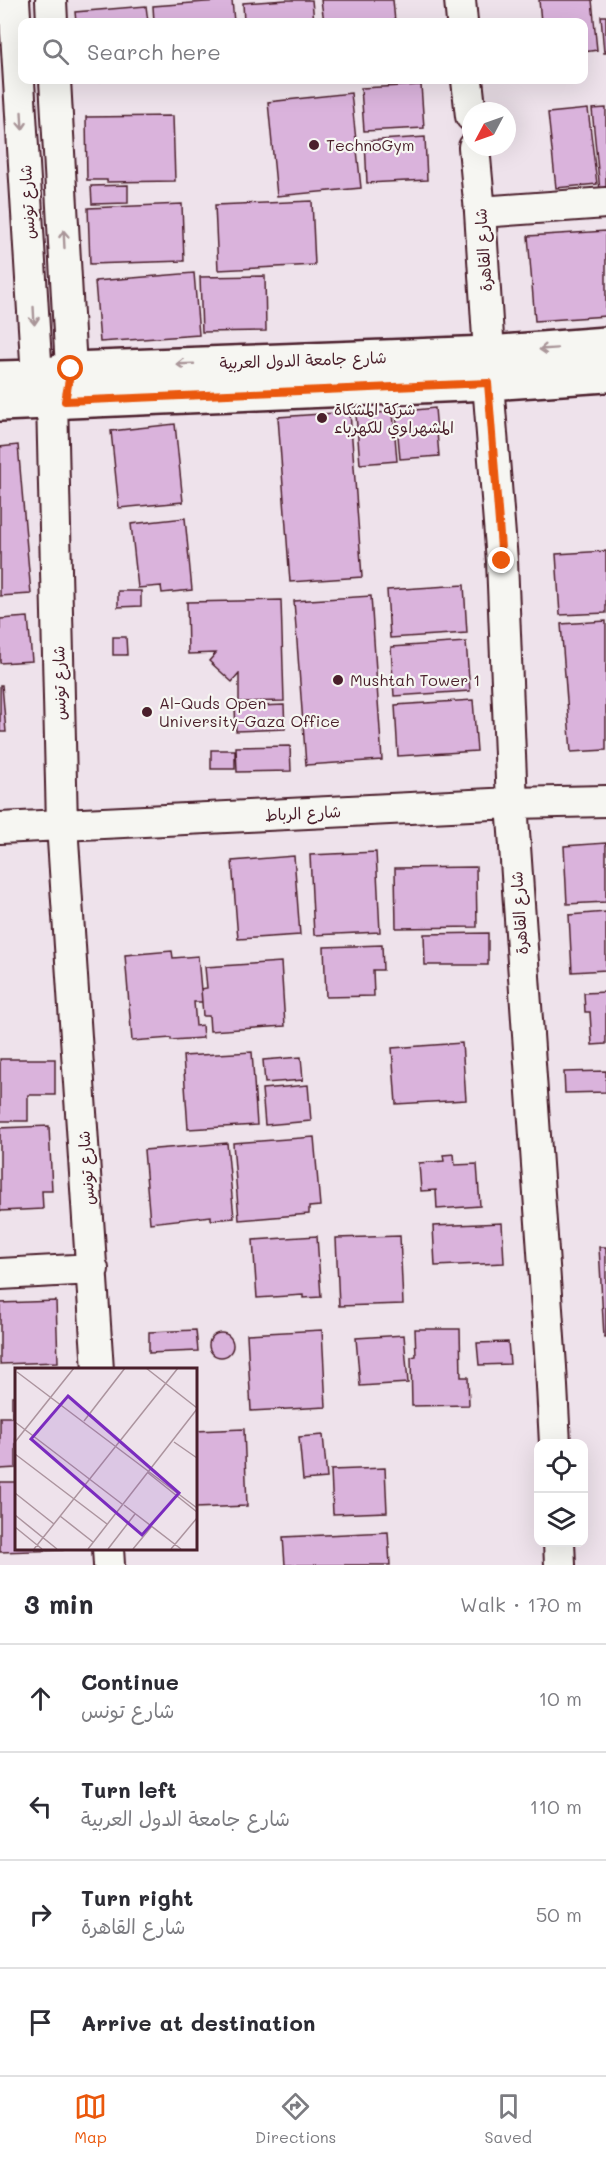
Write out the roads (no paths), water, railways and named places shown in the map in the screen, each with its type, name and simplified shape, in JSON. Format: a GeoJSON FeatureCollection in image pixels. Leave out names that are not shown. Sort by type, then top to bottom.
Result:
{"type":"FeatureCollection","features":[{"type":"Feature","properties":{"kind":"main road","name":"شارع جامعة الدول العربية"},"geometry":{"type":"LineString","coordinates":[[0,404],[51,393],[489,368],[606,344]]}},
{"type":"Feature","properties":{"kind":"main road","name":"شارع جامعة الدول العربية"},"geometry":{"type":"LineString","coordinates":[[51,393],[71,369],[489,368],[606,375]]}},
{"type":"Feature","properties":{"kind":"main road","name":"شارع جامعة الدول العربية"},"geometry":{"type":"LineString","coordinates":[[0,378],[51,393]]}},
{"type":"Feature","properties":{"kind":"street","name":"شارع تونس"},"geometry":{"type":"LineString","coordinates":[[14,0],[18,42]]}},
{"type":"Feature","properties":{"kind":"street"},"geometry":{"type":"LineString","coordinates":[[51,0],[52,18]]}},
{"type":"Feature","properties":{"kind":"street"},"geometry":{"type":"LineString","coordinates":[[460,0],[462,18]]}},
{"type":"Feature","properties":{"kind":"street","name":"شارع تونس"},"geometry":{"type":"LineString","coordinates":[[22,84],[51,393],[62,825],[98,1368]]}},
{"type":"Feature","properties":{"kind":"street"},"geometry":{"type":"LineString","coordinates":[[55,84],[71,369]]}},
{"type":"Feature","properties":{"kind":"street"},"geometry":{"type":"LineString","coordinates":[[467,84],[469,102]]}},
{"type":"Feature","properties":{"kind":"street","name":"شارع القاهرة"},"geometry":{"type":"LineString","coordinates":[[475,156],[502,561],[512,803],[555,1439]]}},
{"type":"Feature","properties":{"kind":"street"},"geometry":{"type":"LineString","coordinates":[[480,212],[606,203]]}},
{"type":"Feature","properties":{"kind":"street","name":"شارع الرباط"},"geometry":{"type":"LineString","coordinates":[[0,828],[512,803],[606,801]]}},
{"type":"Feature","properties":{"kind":"street"},"geometry":{"type":"LineString","coordinates":[[0,1275],[93,1269]]}},
{"type":"Feature","properties":{"kind":"street"},"geometry":{"type":"LineString","coordinates":[[559,1547],[560,1565]]}},
{"type":"Feature","properties":{"kind":"street"},"geometry":{"type":"LineString","coordinates":[[108,1550],[109,1565]]}},
{"type":"Feature","properties":{"kind":"place","name":"TechnoGym"},"geometry":{"type":"Point","coordinates":[314,145]}},
{"type":"Feature","properties":{"kind":"place","name":"شركة المشكاة المشهراوي للكهرباء"},"geometry":{"type":"Point","coordinates":[322,418]}},
{"type":"Feature","properties":{"kind":"place","name":"Mushtah Tower 1"},"geometry":{"type":"Point","coordinates":[338,680]}},
{"type":"Feature","properties":{"kind":"place","name":"Al-Quds Open University-Gaza Office"},"geometry":{"type":"Point","coordinates":[147,712]}}]}
